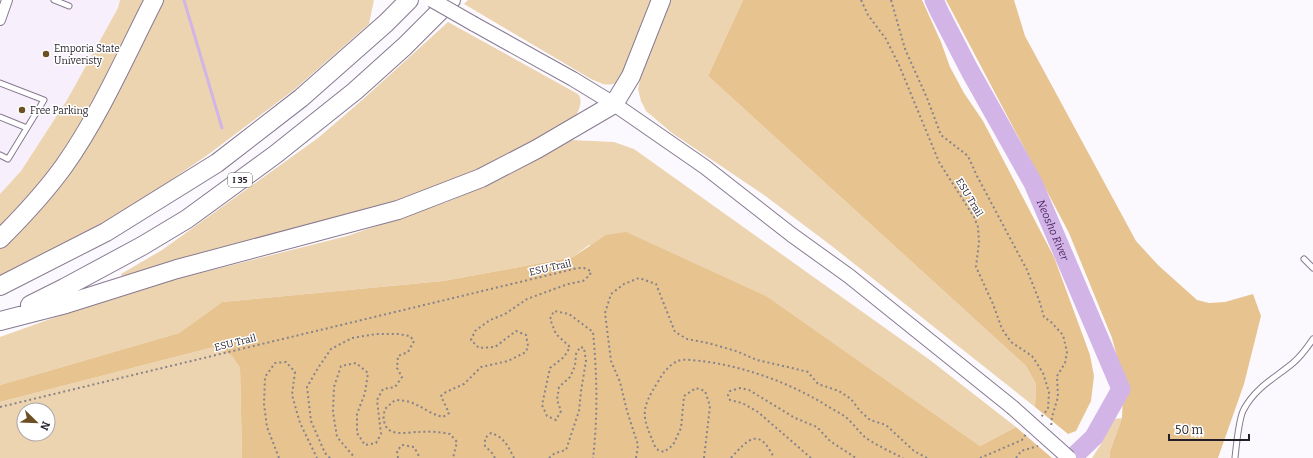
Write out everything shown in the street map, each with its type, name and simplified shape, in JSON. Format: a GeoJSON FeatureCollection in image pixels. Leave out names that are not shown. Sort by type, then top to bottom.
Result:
{"type":"FeatureCollection","features":[{"type":"Feature","properties":{"kind":"highway"},"geometry":{"type":"LineString","coordinates":[[0,239],[20,219],[64,166],[93,119],[154,0]]}},
{"type":"Feature","properties":{"kind":"highway","name":"I 35"},"geometry":{"type":"LineString","coordinates":[[0,286],[106,232],[217,163],[301,98],[386,23],[409,0]]}},
{"type":"Feature","properties":{"kind":"highway","name":"I 35"},"geometry":{"type":"LineString","coordinates":[[0,320],[142,246],[187,219],[276,154],[355,91],[405,46],[451,0]]}},
{"type":"Feature","properties":{"kind":"highway"},"geometry":{"type":"LineString","coordinates":[[0,320],[66,304],[177,269],[398,210],[481,178],[537,149],[614,104],[631,76],[661,0]]}},
{"type":"Feature","properties":{"kind":"main road"},"geometry":{"type":"LineString","coordinates":[[432,0],[573,79],[614,104],[705,167],[792,235],[849,276],[1012,407],[1069,458]]}},
{"type":"Feature","properties":{"kind":"street"},"geometry":{"type":"LineString","coordinates":[[0,20],[7,0]]}},
{"type":"Feature","properties":{"kind":"lane"},"geometry":{"type":"LineString","coordinates":[[54,0],[69,6]]}},
{"type":"Feature","properties":{"kind":"lane"},"geometry":{"type":"LineString","coordinates":[[0,83],[44,100],[8,159],[0,155]]}},
{"type":"Feature","properties":{"kind":"lane"},"geometry":{"type":"LineString","coordinates":[[0,117],[27,128]]}},
{"type":"Feature","properties":{"kind":"lane"},"geometry":{"type":"LineString","coordinates":[[1304,259],[1313,268]]}},
{"type":"Feature","properties":{"kind":"lane"},"geometry":{"type":"LineString","coordinates":[[1235,458],[1243,410],[1258,389],[1293,362],[1306,350],[1313,339]]}},
{"type":"Feature","properties":{"kind":"path","name":"ESU Trail"},"geometry":{"type":"LineString","coordinates":[[861,0],[868,14],[886,39],[939,162],[974,217],[978,227],[979,242],[976,267],[993,304],[1002,329],[1011,342],[1032,356],[1043,373],[1049,392],[1048,409],[1039,419]]}},
{"type":"Feature","properties":{"kind":"path","name":"ESU Trail"},"geometry":{"type":"LineString","coordinates":[[891,0],[905,49],[927,98],[941,135],[968,156],[1027,270],[1044,317],[1063,335],[1067,352],[1066,363],[1057,376],[1058,397],[1052,417],[1050,431]]}},
{"type":"Feature","properties":{"kind":"path","name":"ESU Trail"},"geometry":{"type":"LineString","coordinates":[[0,407],[578,268],[584,268],[591,271],[590,275],[583,281],[568,284],[527,299],[505,314],[490,320],[475,331],[471,340],[479,348],[495,347],[516,331],[526,335],[528,346],[526,352],[508,361],[481,368],[464,384],[446,392],[441,396],[449,413],[443,417],[433,415],[415,403],[406,400],[395,400],[384,409],[384,422],[390,431],[396,434],[420,432],[439,432],[450,434],[457,442],[453,458]]}},
{"type":"Feature","properties":{"kind":"path"},"geometry":{"type":"LineString","coordinates":[[636,458],[638,445],[627,411],[620,382],[610,360],[605,314],[610,294],[624,284],[639,278],[656,284],[675,332],[687,339],[736,351],[757,360],[808,372],[818,384],[839,391],[851,399],[860,411],[870,420],[886,425],[914,451],[927,458]]}},
{"type":"Feature","properties":{"kind":"path"},"geometry":{"type":"LineString","coordinates":[[549,458],[566,450],[579,411],[580,391],[586,361],[584,348],[580,347],[576,354],[575,366],[570,377],[559,387],[557,400],[561,411],[556,420],[547,416],[542,405],[550,368],[564,357],[570,347],[556,334],[550,319],[554,311],[569,314],[593,332],[597,400],[594,458]]}},
{"type":"Feature","properties":{"kind":"path"},"geometry":{"type":"LineString","coordinates":[[330,458],[325,453],[311,421],[307,387],[318,368],[332,348],[352,338],[376,334],[398,334],[410,336],[414,340],[408,352],[398,356],[397,368],[402,377],[395,386],[384,389],[377,400],[381,434],[376,443],[365,446],[357,433],[356,414],[365,394],[368,373],[356,363],[341,366],[334,387],[336,431],[337,437],[355,458]]}},
{"type":"Feature","properties":{"kind":"path"},"geometry":{"type":"LineString","coordinates":[[704,458],[706,456],[707,428],[710,406],[705,391],[696,388],[684,396],[681,428],[673,445],[664,452],[656,449],[644,419],[645,405],[651,392],[664,371],[678,360],[694,360],[718,364],[748,371],[787,385],[828,406],[848,419],[865,437],[903,458]]}},
{"type":"Feature","properties":{"kind":"path"},"geometry":{"type":"LineString","coordinates":[[279,458],[267,427],[264,390],[266,377],[275,363],[286,362],[295,372],[292,395],[300,423],[317,458]]}},
{"type":"Feature","properties":{"kind":"path"},"geometry":{"type":"LineString","coordinates":[[811,458],[758,412],[742,403],[730,400],[728,395],[730,391],[740,388],[750,390],[795,418],[817,427],[830,441],[856,458]]}},
{"type":"Feature","properties":{"kind":"path"},"geometry":{"type":"LineString","coordinates":[[980,458],[1022,440],[1030,430]]}},
{"type":"Feature","properties":{"kind":"path"},"geometry":{"type":"LineString","coordinates":[[495,458],[485,446],[485,438],[491,433],[499,435],[507,445],[514,458]]}},
{"type":"Feature","properties":{"kind":"path"},"geometry":{"type":"LineString","coordinates":[[731,458],[744,443],[751,439],[760,439],[768,445],[774,458]]}},
{"type":"Feature","properties":{"kind":"path"},"geometry":{"type":"LineString","coordinates":[[398,458],[397,451],[402,445],[414,448],[420,458]]}},
{"type":"Feature","properties":{"kind":"path"},"geometry":{"type":"LineString","coordinates":[[1016,458],[1021,451],[1041,445]]}},
{"type":"Feature","properties":{"kind":"shaded area","name":"Emporia State Univeristy"},"geometry":{"type":"Polygon","coordinates":[[[0,0],[120,0],[118,8],[67,100],[21,171],[0,194],[0,0]]]}},
{"type":"Feature","properties":{"kind":"shaded area"},"geometry":{"type":"Polygon","coordinates":[[[120,0],[147,0],[85,121],[42,183],[0,230],[0,194],[21,171],[67,100],[118,8],[120,0]]]}},
{"type":"Feature","properties":{"kind":"shaded area"},"geometry":{"type":"Polygon","coordinates":[[[160,0],[374,0],[369,24],[295,89],[209,154],[146,197],[99,225],[50,252],[0,276],[0,247],[27,220],[160,0]]]}},
{"type":"Feature","properties":{"kind":"shaded area"},"geometry":{"type":"Polygon","coordinates":[[[468,0],[657,0],[619,82],[608,85],[591,79],[464,4],[468,0]]]}},
{"type":"Feature","properties":{"kind":"shaded area"},"geometry":{"type":"Polygon","coordinates":[[[670,0],[743,0],[708,76],[1026,366],[1036,384],[1035,407],[833,247],[764,195],[672,133],[646,111],[641,101],[638,89],[643,67],[670,0]]]}},
{"type":"Feature","properties":{"kind":"shaded area"},"geometry":{"type":"Polygon","coordinates":[[[743,0],[922,0],[941,42],[950,67],[964,93],[983,121],[1054,257],[1090,355],[1094,376],[1091,401],[1076,431],[1068,434],[1035,407],[1036,384],[1026,366],[708,76],[743,0]]]}},
{"type":"Feature","properties":{"kind":"shaded area"},"geometry":{"type":"Polygon","coordinates":[[[946,0],[1014,0],[1025,36],[1136,241],[1158,265],[1197,300],[1209,303],[1225,302],[1253,294],[1261,316],[1244,384],[1218,458],[1110,458],[1110,451],[1122,418],[1123,394],[1119,364],[1112,338],[1069,233],[946,0]]]}},
{"type":"Feature","properties":{"kind":"shaded area"},"geometry":{"type":"Polygon","coordinates":[[[448,22],[578,94],[580,97],[580,103],[575,119],[444,188],[123,280],[121,274],[162,250],[318,138],[448,22]]]}},
{"type":"Feature","properties":{"kind":"shaded area"},"geometry":{"type":"Polygon","coordinates":[[[572,140],[614,142],[634,149],[930,360],[1016,427],[980,446],[768,297],[589,245],[573,257],[443,281],[222,302],[179,333],[0,385],[0,337],[92,304],[149,286],[347,236],[447,202],[501,179],[572,140]]]}},
{"type":"Feature","properties":{"kind":"shaded area"},"geometry":{"type":"Polygon","coordinates":[[[626,232],[768,297],[980,446],[1016,427],[1052,458],[242,458],[240,368],[232,356],[214,347],[0,402],[0,385],[179,333],[222,302],[443,281],[573,257],[606,235],[626,232]]]}},
{"type":"Feature","properties":{"kind":"shaded area"},"geometry":{"type":"Polygon","coordinates":[[[214,347],[232,356],[240,368],[242,458],[0,458],[0,402],[214,347]]]}},
{"type":"Feature","properties":{"kind":"shaded area"},"geometry":{"type":"Polygon","coordinates":[[[1122,418],[1110,451],[1110,458],[1092,458],[1101,444],[1113,419],[1122,418]]]}},
{"type":"Feature","properties":{"kind":"waterway"},"geometry":{"type":"LineString","coordinates":[[184,0],[222,128]]}},
{"type":"Feature","properties":{"kind":"waterway","name":"Neosho River"},"geometry":{"type":"LineString","coordinates":[[934,0],[970,71],[1033,183],[1121,389],[1094,437],[1072,458]]}},
{"type":"Feature","properties":{"kind":"place","name":"Emporia State Univeristy"},"geometry":{"type":"Point","coordinates":[46,54]}},
{"type":"Feature","properties":{"kind":"place","name":"Free Parking"},"geometry":{"type":"Point","coordinates":[22,110]}}]}
